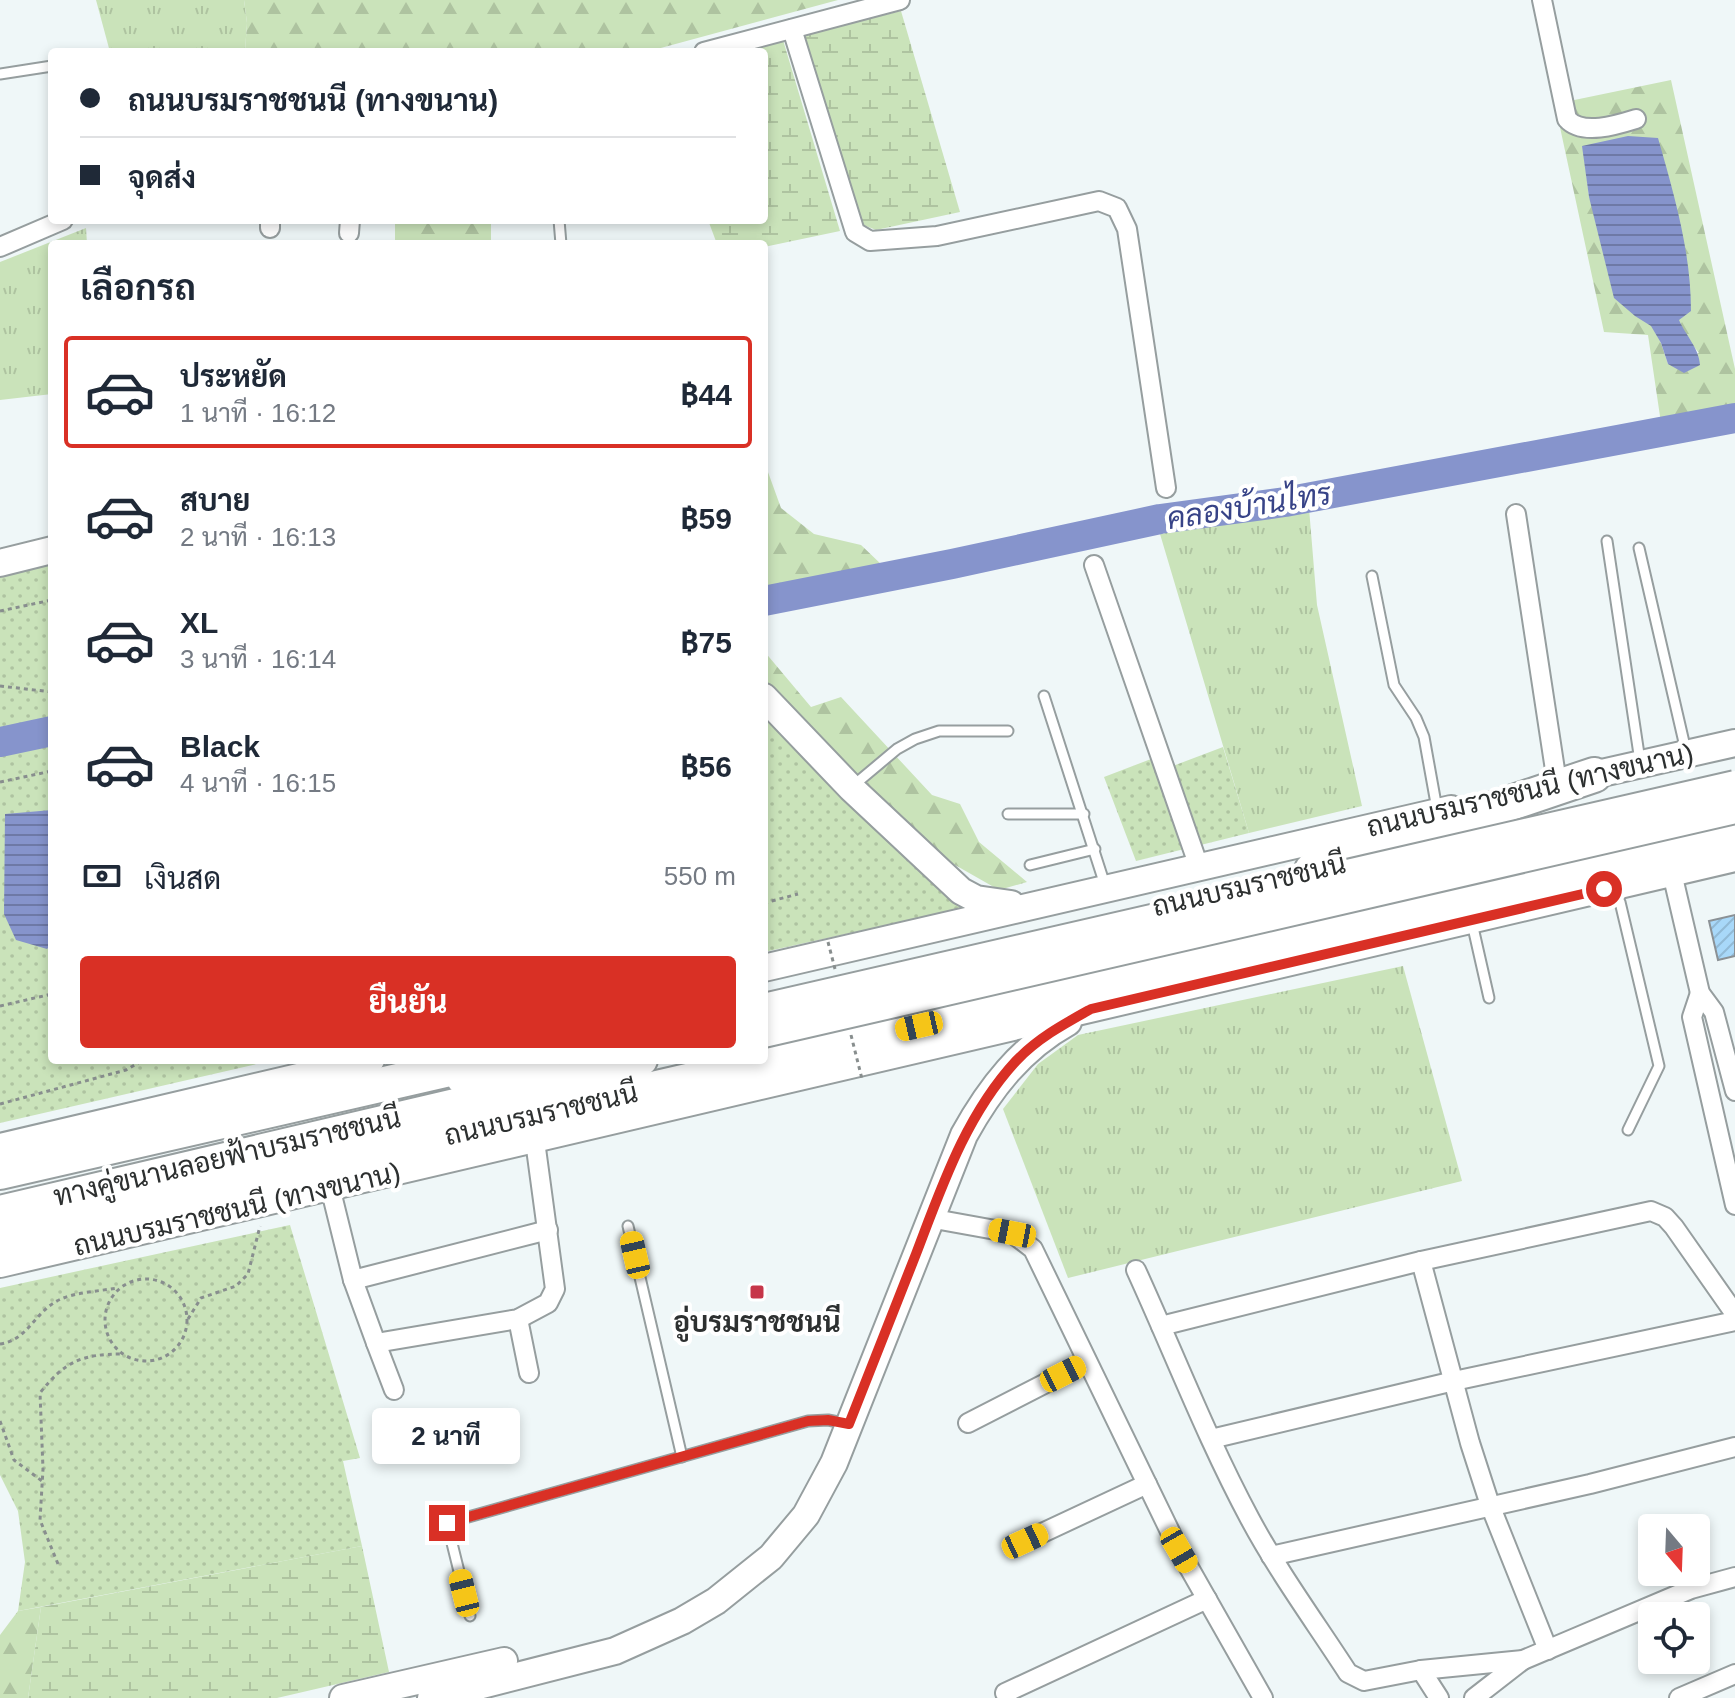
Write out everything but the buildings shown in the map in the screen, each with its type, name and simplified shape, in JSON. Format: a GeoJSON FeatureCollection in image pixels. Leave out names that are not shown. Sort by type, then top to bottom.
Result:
{"type":"FeatureCollection","features":[{"type":"Feature","properties":{"kind":"highway","name":"ถนนบรมราชชนนี"},"geometry":{"type":"LineString","coordinates":[[768,996],[1735,773]]}},
{"type":"Feature","properties":{"kind":"highway"},"geometry":{"type":"LineString","coordinates":[[1312,870],[1594,775]]}},
{"type":"Feature","properties":{"kind":"highway","name":"ถนนบรมราชชนนี"},"geometry":{"type":"LineString","coordinates":[[768,1061],[1345,928],[1735,833]]}},
{"type":"Feature","properties":{"kind":"highway"},"geometry":{"type":"LineString","coordinates":[[1345,928],[1384,926],[1485,901],[1584,886],[1612,896]]}},
{"type":"Feature","properties":{"kind":"highway"},"geometry":{"type":"LineString","coordinates":[[0,1172],[472,1064]]}},
{"type":"Feature","properties":{"kind":"highway","name":"ถนนบรมราชชนนี"},"geometry":{"type":"LineString","coordinates":[[0,1239],[757,1064]]}},
{"type":"Feature","properties":{"kind":"main road"},"geometry":{"type":"LineString","coordinates":[[0,563],[48,551]]}},
{"type":"Feature","properties":{"kind":"main road"},"geometry":{"type":"LineString","coordinates":[[768,701],[851,788],[961,891],[976,899],[1029,906]]}},
{"type":"Feature","properties":{"kind":"main road","name":"ถนนบรมราชชนนี (ทางขนาน)"},"geometry":{"type":"LineString","coordinates":[[768,967],[1735,743]]}},
{"type":"Feature","properties":{"kind":"main road"},"geometry":{"type":"LineString","coordinates":[[768,1008],[1735,786]]}},
{"type":"Feature","properties":{"kind":"main road"},"geometry":{"type":"LineString","coordinates":[[768,1031],[1735,808]]}},
{"type":"Feature","properties":{"kind":"main road","name":"ถนนบรมราชชนนี (ทางขนาน)"},"geometry":{"type":"LineString","coordinates":[[0,1264],[1471,920],[1612,896],[1672,873],[1735,858]]}},
{"type":"Feature","properties":{"kind":"main road"},"geometry":{"type":"LineString","coordinates":[[431,1698],[494,1690],[615,1651],[682,1621],[716,1601],[771,1557],[790,1536],[821,1489],[929,1218],[964,1135],[981,1105],[1035,1043],[1091,1009]]}},
{"type":"Feature","properties":{"kind":"main road"},"geometry":{"type":"LineString","coordinates":[[0,1147],[354,1064]]}},
{"type":"Feature","properties":{"kind":"main road","name":"ทางคู่ขนานลอยฟ้าบรมราชชนนี"},"geometry":{"type":"LineString","coordinates":[[0,1187],[528,1064]]}},
{"type":"Feature","properties":{"kind":"main road","name":"ทางคู่ขนานลอยฟ้าบรมราชชนนี"},"geometry":{"type":"LineString","coordinates":[[0,1211],[625,1064]]}},
{"type":"Feature","properties":{"kind":"main road"},"geometry":{"type":"LineString","coordinates":[[343,1698],[536,1654],[580,1648],[615,1651]]}},
{"type":"Feature","properties":{"kind":"street"},"geometry":{"type":"LineString","coordinates":[[719,48],[900,0]]}},
{"type":"Feature","properties":{"kind":"street"},"geometry":{"type":"LineString","coordinates":[[1542,0],[1570,123],[1582,127],[1612,126],[1636,119]]}},
{"type":"Feature","properties":{"kind":"street"},"geometry":{"type":"LineString","coordinates":[[792,29],[855,232],[870,241],[937,236],[1099,201],[1117,208],[1127,229],[1166,488]]}},
{"type":"Feature","properties":{"kind":"street"},"geometry":{"type":"LineString","coordinates":[[0,247],[54,224]]}},
{"type":"Feature","properties":{"kind":"street"},"geometry":{"type":"LineString","coordinates":[[1516,514],[1557,783]]}},
{"type":"Feature","properties":{"kind":"street"},"geometry":{"type":"LineString","coordinates":[[1094,565],[1199,867]]}},
{"type":"Feature","properties":{"kind":"street"},"geometry":{"type":"LineString","coordinates":[[1672,873],[1700,993],[1714,1012],[1735,1091]]}},
{"type":"Feature","properties":{"kind":"street"},"geometry":{"type":"LineString","coordinates":[[1700,993],[1692,1017],[1735,1205]]}},
{"type":"Feature","properties":{"kind":"street"},"geometry":{"type":"LineString","coordinates":[[1702,1063],[1727,1056]]}},
{"type":"Feature","properties":{"kind":"street"},"geometry":{"type":"LineString","coordinates":[[376,1343],[518,1319],[548,1303],[553,1297],[554,1273],[535,1141]]}},
{"type":"Feature","properties":{"kind":"street"},"geometry":{"type":"LineString","coordinates":[[330,1187],[353,1280],[394,1390]]}},
{"type":"Feature","properties":{"kind":"street"},"geometry":{"type":"LineString","coordinates":[[1161,1326],[1421,1261],[1651,1211],[1665,1217],[1674,1227],[1735,1314]]}},
{"type":"Feature","properties":{"kind":"street"},"geometry":{"type":"LineString","coordinates":[[929,1218],[1012,1233],[1033,1249],[1147,1484],[1263,1698]]}},
{"type":"Feature","properties":{"kind":"street"},"geometry":{"type":"LineString","coordinates":[[353,1280],[548,1230]]}},
{"type":"Feature","properties":{"kind":"street"},"geometry":{"type":"LineString","coordinates":[[1421,1261],[1490,1505],[1548,1650]]}},
{"type":"Feature","properties":{"kind":"street"},"geometry":{"type":"LineString","coordinates":[[1136,1270],[1211,1439],[1271,1556],[1348,1673],[1364,1681],[1421,1670],[1523,1660]]}},
{"type":"Feature","properties":{"kind":"street"},"geometry":{"type":"LineString","coordinates":[[518,1319],[529,1373]]}},
{"type":"Feature","properties":{"kind":"street"},"geometry":{"type":"LineString","coordinates":[[1211,1439],[1454,1381],[1735,1321]]}},
{"type":"Feature","properties":{"kind":"street"},"geometry":{"type":"LineString","coordinates":[[968,1423],[1087,1362]]}},
{"type":"Feature","properties":{"kind":"street"},"geometry":{"type":"LineString","coordinates":[[1271,1556],[1590,1484],[1735,1447]]}},
{"type":"Feature","properties":{"kind":"street"},"geometry":{"type":"LineString","coordinates":[[1025,1541],[1147,1484]]}},
{"type":"Feature","properties":{"kind":"street"},"geometry":{"type":"LineString","coordinates":[[1474,1698],[1523,1660],[1691,1589],[1735,1577]]}},
{"type":"Feature","properties":{"kind":"street"},"geometry":{"type":"LineString","coordinates":[[1005,1693],[1207,1599]]}},
{"type":"Feature","properties":{"kind":"street"},"geometry":{"type":"LineString","coordinates":[[1421,1670],[1439,1698]]}},
{"type":"Feature","properties":{"kind":"street"},"geometry":{"type":"LineString","coordinates":[[1679,1698],[1735,1674]]}},
{"type":"Feature","properties":{"kind":"lane"},"geometry":{"type":"LineString","coordinates":[[0,74],[48,67]]}},
{"type":"Feature","properties":{"kind":"lane"},"geometry":{"type":"LineString","coordinates":[[1607,541],[1640,764]]}},
{"type":"Feature","properties":{"kind":"lane"},"geometry":{"type":"LineString","coordinates":[[1639,548],[1687,754]]}},
{"type":"Feature","properties":{"kind":"lane"},"geometry":{"type":"LineString","coordinates":[[1372,576],[1394,685],[1416,718],[1424,737],[1438,812]]}},
{"type":"Feature","properties":{"kind":"lane"},"geometry":{"type":"LineString","coordinates":[[1044,696],[1106,888]]}},
{"type":"Feature","properties":{"kind":"lane"},"geometry":{"type":"LineString","coordinates":[[851,788],[897,749],[915,739],[939,731],[1008,731]]}},
{"type":"Feature","properties":{"kind":"lane"},"geometry":{"type":"LineString","coordinates":[[1008,814],[1084,814]]}},
{"type":"Feature","properties":{"kind":"lane"},"geometry":{"type":"LineString","coordinates":[[1030,865],[1095,849]]}},
{"type":"Feature","properties":{"kind":"lane"},"geometry":{"type":"LineString","coordinates":[[1612,896],[1659,1066],[1628,1130]]}},
{"type":"Feature","properties":{"kind":"lane"},"geometry":{"type":"LineString","coordinates":[[1471,920],[1489,998]]}},
{"type":"Feature","properties":{"kind":"lane"},"geometry":{"type":"LineString","coordinates":[[628,1226],[682,1457]]}},
{"type":"Feature","properties":{"kind":"lane"},"geometry":{"type":"LineString","coordinates":[[470,1616],[447,1523],[808,1421],[828,1420],[849,1424]]}},
{"type":"Feature","properties":{"kind":"path"},"geometry":{"type":"LineString","coordinates":[[0,611],[48,601]]}},
{"type":"Feature","properties":{"kind":"path"},"geometry":{"type":"LineString","coordinates":[[0,686],[48,692]]}},
{"type":"Feature","properties":{"kind":"path"},"geometry":{"type":"LineString","coordinates":[[0,782],[48,772]]}},
{"type":"Feature","properties":{"kind":"path"},"geometry":{"type":"LineString","coordinates":[[768,902],[798,894]]}},
{"type":"Feature","properties":{"kind":"path"},"geometry":{"type":"LineString","coordinates":[[0,1006],[48,995]]}},
{"type":"Feature","properties":{"kind":"path"},"geometry":{"type":"LineString","coordinates":[[0,1104],[126,1070],[136,1064]]}},
{"type":"Feature","properties":{"kind":"path"},"geometry":{"type":"LineString","coordinates":[[188,1319],[201,1298],[236,1286],[248,1274],[263,1215]]}},
{"type":"Feature","properties":{"kind":"path"},"geometry":{"type":"LineString","coordinates":[[0,1344],[9,1343],[28,1331],[41,1312],[61,1299],[122,1287],[140,1279],[154,1280],[168,1285],[178,1294],[188,1319],[180,1343],[160,1359],[135,1360],[123,1354],[113,1345],[106,1332],[108,1304],[122,1287]]}},
{"type":"Feature","properties":{"kind":"path"},"geometry":{"type":"LineString","coordinates":[[58,1564],[40,1520],[40,1393],[58,1370],[82,1358],[123,1354]]}},
{"type":"Feature","properties":{"kind":"path"},"geometry":{"type":"LineString","coordinates":[[0,1421],[14,1460],[42,1481]]}},
{"type":"Feature","properties":{"kind":"green space"},"geometry":{"type":"Polygon","coordinates":[[[96,0],[244,0],[245,48],[109,48],[96,0]]]}},
{"type":"Feature","properties":{"kind":"green space"},"geometry":{"type":"Polygon","coordinates":[[[244,0],[838,0],[661,48],[245,48],[244,0]]]}},
{"type":"Feature","properties":{"kind":"green space"},"geometry":{"type":"Polygon","coordinates":[[[901,11],[960,212],[876,230],[861,224],[801,35],[901,11]]]}},
{"type":"Feature","properties":{"kind":"green space"},"geometry":{"type":"Polygon","coordinates":[[[783,40],[840,231],[768,246],[768,240],[716,240],[710,224],[768,224],[768,48],[754,48],[783,40]]]}},
{"type":"Feature","properties":{"kind":"green space"},"geometry":{"type":"Polygon","coordinates":[[[1671,80],[1735,369],[1735,406],[1661,423],[1648,335],[1604,332],[1555,104],[1671,80]],[[1583,146],[1589,197],[1661,343],[1668,364],[1699,353],[1686,337],[1583,146]]]}},
{"type":"Feature","properties":{"kind":"green space"},"geometry":{"type":"Polygon","coordinates":[[[395,224],[491,224],[491,240],[395,240],[395,224]]]}},
{"type":"Feature","properties":{"kind":"green space"},"geometry":{"type":"Polygon","coordinates":[[[86,228],[87,240],[56,240],[86,228]]]}},
{"type":"Feature","properties":{"kind":"green space"},"geometry":{"type":"Polygon","coordinates":[[[48,243],[48,394],[0,400],[0,262],[48,243]]]}},
{"type":"Feature","properties":{"kind":"green space"},"geometry":{"type":"Polygon","coordinates":[[[768,472],[781,508],[814,534],[861,545],[883,566],[768,589],[768,472]]]}},
{"type":"Feature","properties":{"kind":"green space"},"geometry":{"type":"Polygon","coordinates":[[[1309,508],[1317,605],[1362,806],[1249,833],[1160,534],[1309,508]]]}},
{"type":"Feature","properties":{"kind":"green space"},"geometry":{"type":"Polygon","coordinates":[[[48,562],[48,1064],[257,1064],[0,1123],[0,574],[48,562]]]}},
{"type":"Feature","properties":{"kind":"green space"},"geometry":{"type":"Polygon","coordinates":[[[768,656],[811,707],[841,697],[932,795],[960,804],[979,842],[1027,882],[999,890],[941,857],[768,685],[768,656]]]}},
{"type":"Feature","properties":{"kind":"green space"},"geometry":{"type":"Polygon","coordinates":[[[768,710],[953,898],[964,908],[768,951],[768,710]]]}},
{"type":"Feature","properties":{"kind":"green space"},"geometry":{"type":"Polygon","coordinates":[[[1223,747],[1249,833],[1136,861],[1104,777],[1151,759],[1157,772],[1223,747]]]}},
{"type":"Feature","properties":{"kind":"green space"},"geometry":{"type":"Polygon","coordinates":[[[1403,966],[1462,1181],[1068,1278],[1003,1109],[1038,1064],[1078,1035],[1403,966]]]}},
{"type":"Feature","properties":{"kind":"green space"},"geometry":{"type":"Polygon","coordinates":[[[290,1225],[360,1458],[343,1461],[362,1546],[18,1611],[25,1562],[18,1511],[0,1475],[0,1288],[290,1225]]]}},
{"type":"Feature","properties":{"kind":"green space"},"geometry":{"type":"Polygon","coordinates":[[[362,1546],[389,1672],[277,1698],[28,1698],[41,1607],[362,1546]]]}},
{"type":"Feature","properties":{"kind":"green space"},"geometry":{"type":"Polygon","coordinates":[[[41,1607],[28,1698],[0,1698],[0,1635],[18,1611],[41,1607]]]}},
{"type":"Feature","properties":{"kind":"water"},"geometry":{"type":"Polygon","coordinates":[[[1628,136],[1658,138],[1675,202],[1685,245],[1691,311],[1679,320],[1695,348],[1700,365],[1684,373],[1668,364],[1651,326],[1614,298],[1589,197],[1582,146],[1628,136]]]}},
{"type":"Feature","properties":{"kind":"water"},"geometry":{"type":"Polygon","coordinates":[[[48,810],[47,949],[16,940],[4,914],[5,814],[48,810]]]}},
{"type":"Feature","properties":{"kind":"waterway","name":"คลองบ้านไทร"},"geometry":{"type":"LineString","coordinates":[[768,600],[1160,519],[1285,502],[1735,418]]}},
{"type":"Feature","properties":{"kind":"waterway","name":"คลองบ้านไทร"},"geometry":{"type":"LineString","coordinates":[[0,742],[48,732]]}},
{"type":"Feature","properties":{"kind":"place","name":"อู่บรมราชชนนี"},"geometry":{"type":"Point","coordinates":[757,1292]}},
{"type":"Feature","properties":{"kind":"route"},"geometry":{"type":"LineString","coordinates":[[447,1523],[808,1421],[828,1420],[849,1424],[964,1135],[981,1105],[1017,1060],[1058,1027],[1091,1009],[1604,889]]}}]}
